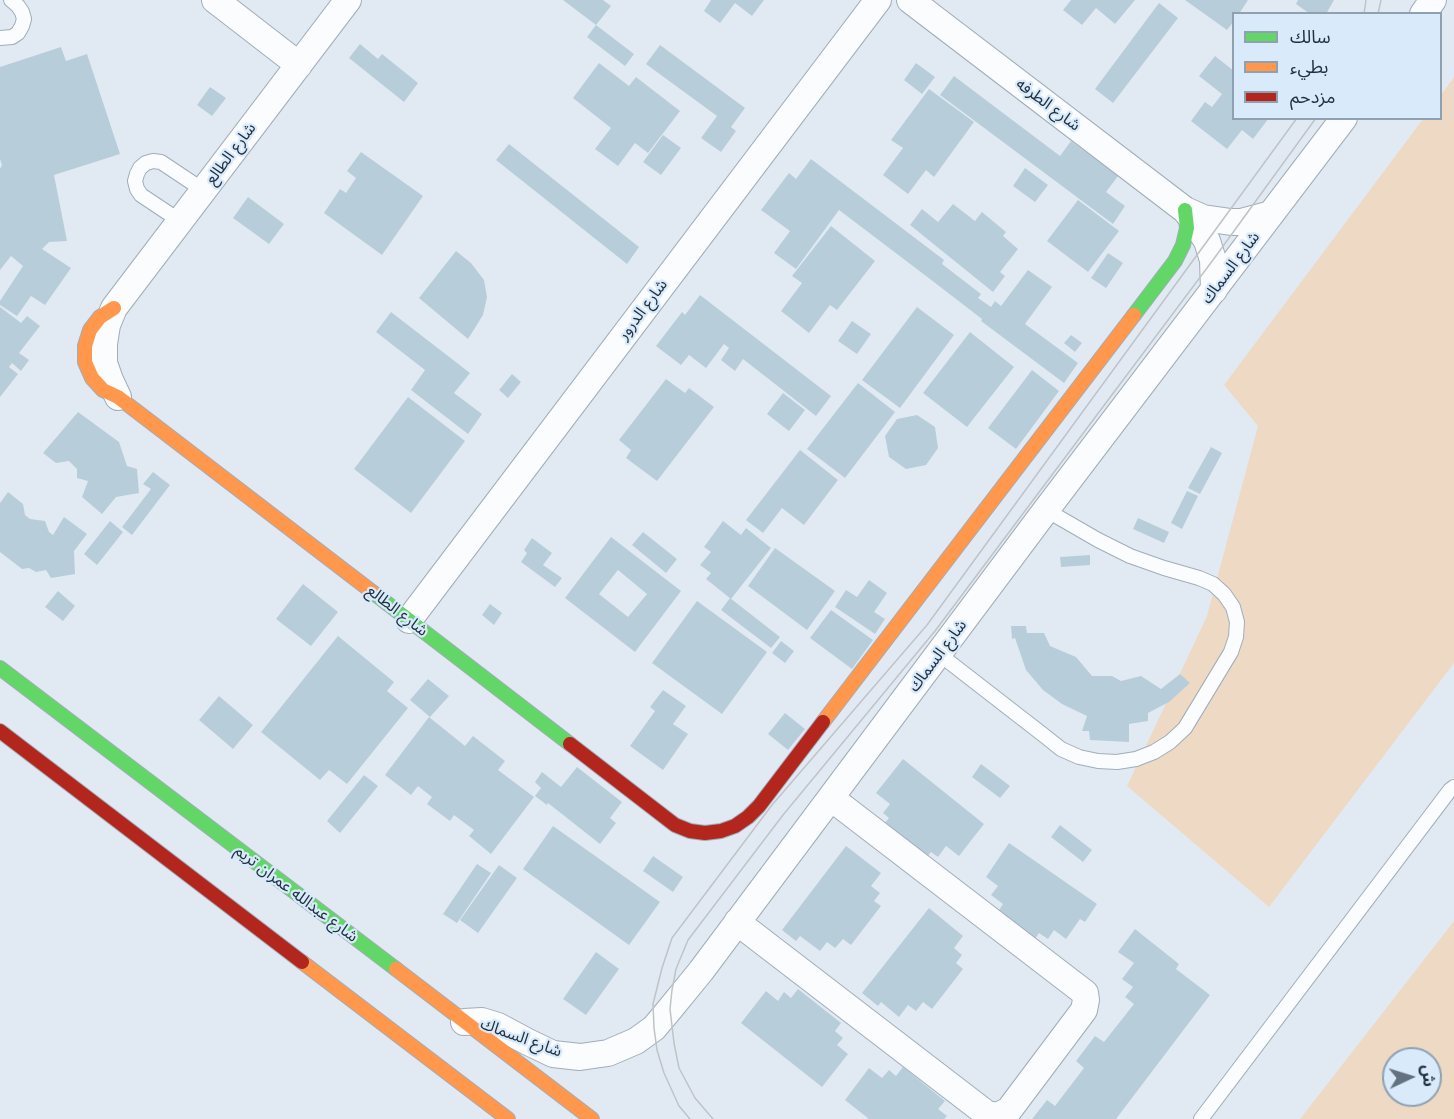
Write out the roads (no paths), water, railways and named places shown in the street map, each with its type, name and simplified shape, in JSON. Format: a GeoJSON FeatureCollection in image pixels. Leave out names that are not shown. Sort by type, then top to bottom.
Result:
{"type":"FeatureCollection","features":[{"type":"Feature","properties":{"kind":"street"},"geometry":{"type":"LineString","coordinates":[[215,0],[299,65]]}},
{"type":"Feature","properties":{"kind":"street","name":"شارع الطالع"},"geometry":{"type":"LineString","coordinates":[[348,0],[114,308],[106,325],[104,344],[105,363],[110,380],[118,397],[675,825],[690,831],[705,833],[735,826],[759,806],[1175,261],[1183,245],[1186,228],[1185,210]]}},
{"type":"Feature","properties":{"kind":"street","name":"شارع الدرور"},"geometry":{"type":"LineString","coordinates":[[409,620],[878,0]]}},
{"type":"Feature","properties":{"kind":"street","name":"شارع الطرفه"},"geometry":{"type":"LineString","coordinates":[[910,0],[1185,210],[1203,218],[1241,222],[1271,214]]}},
{"type":"Feature","properties":{"kind":"street","name":"شارع السماك"},"geometry":{"type":"LineString","coordinates":[[464,1022],[482,1021],[498,1026],[553,1054],[580,1057],[608,1053],[636,1041],[654,1028],[737,922],[1342,120]]}},
{"type":"Feature","properties":{"kind":"street","name":"شارع الطرفه"},"geometry":{"type":"LineString","coordinates":[[1185,210],[1207,241],[1213,260],[1214,290]]}},
{"type":"Feature","properties":{"kind":"street","name":"شارع عبدالله عمران تريم"},"geometry":{"type":"LineString","coordinates":[[0,668],[592,1119]]}},
{"type":"Feature","properties":{"kind":"street"},"geometry":{"type":"LineString","coordinates":[[0,731],[508,1119]]}},
{"type":"Feature","properties":{"kind":"street"},"geometry":{"type":"LineString","coordinates":[[737,922],[987,1114],[998,1116],[1009,1110],[1084,1010],[1086,1000],[1084,993],[831,798]]}},
{"type":"Feature","properties":{"kind":"lane"},"geometry":{"type":"LineString","coordinates":[[0,38],[12,37],[22,26],[24,19],[22,12],[11,0]]}},
{"type":"Feature","properties":{"kind":"lane"},"geometry":{"type":"LineString","coordinates":[[180,221],[141,195],[135,182],[140,168],[146,163],[160,162],[204,190]]}},
{"type":"Feature","properties":{"kind":"lane"},"geometry":{"type":"LineString","coordinates":[[939,654],[1061,749],[1079,757],[1117,762],[1136,759],[1170,742],[1185,728],[1231,652],[1236,637],[1237,622],[1233,607],[1213,584],[1130,556],[1046,510]]}},
{"type":"Feature","properties":{"kind":"lane"},"geometry":{"type":"LineString","coordinates":[[1201,1119],[1454,787]]}},
{"type":"Feature","properties":{"kind":"tram line"},"geometry":{"type":"LineString","coordinates":[[1364,12],[1366,0]]}},
{"type":"Feature","properties":{"kind":"tram line"},"geometry":{"type":"LineString","coordinates":[[1378,12],[1381,0]]}},
{"type":"Feature","properties":{"kind":"tram line"},"geometry":{"type":"LineString","coordinates":[[690,1119],[679,1106],[664,1073],[657,1050],[654,1028],[653,1004],[672,938],[772,805],[927,625],[1296,120]]}},
{"type":"Feature","properties":{"kind":"tram line"},"geometry":{"type":"LineString","coordinates":[[713,1119],[695,1098],[679,1068],[674,1043],[670,1009],[672,990],[676,969],[688,940],[783,815],[935,631],[1213,260],[1315,120]]}}]}
